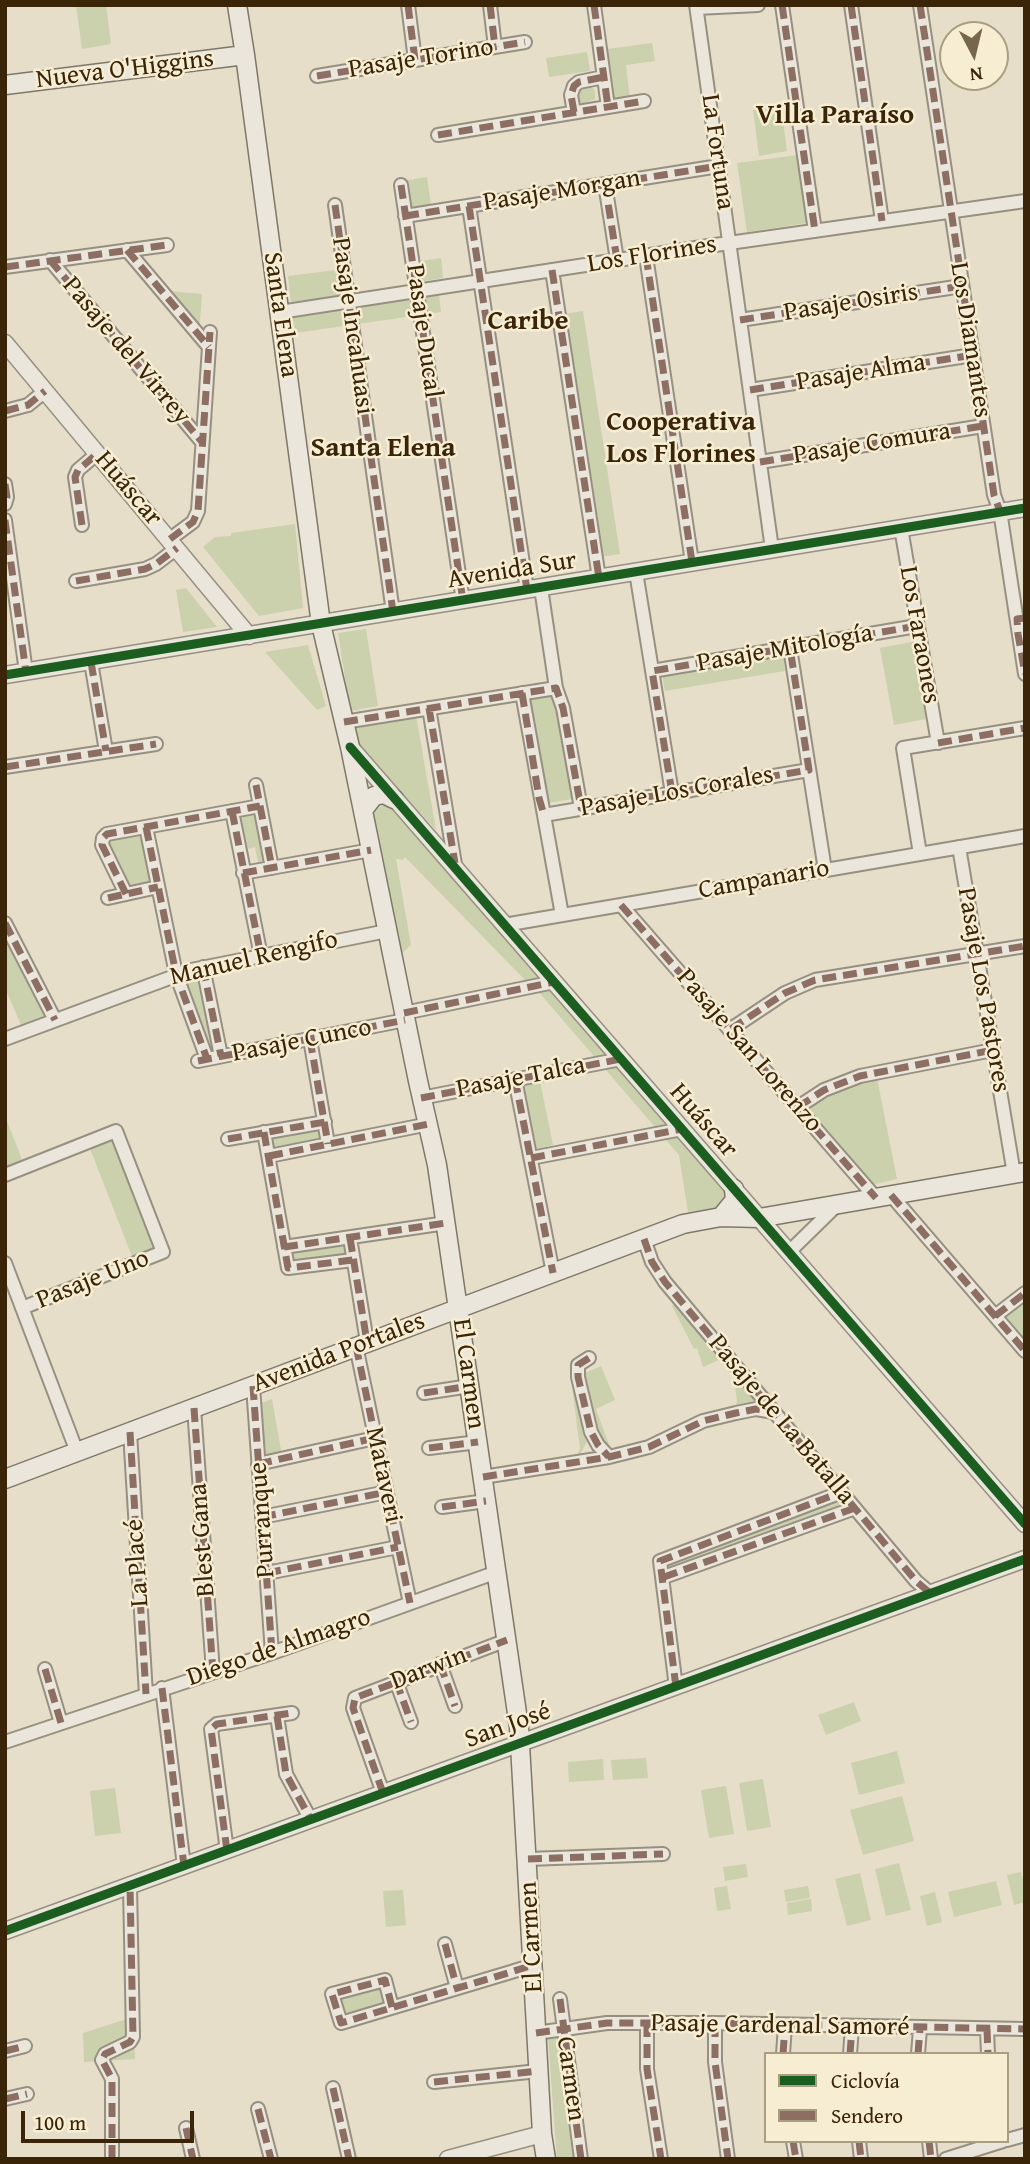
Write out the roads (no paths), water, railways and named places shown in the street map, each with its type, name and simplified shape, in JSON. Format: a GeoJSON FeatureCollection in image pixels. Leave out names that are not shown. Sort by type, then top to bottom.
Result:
{"type":"FeatureCollection","features":[{"type":"Feature","properties":{"kind":"main road","name":"Santa Elena"},"geometry":{"type":"LineString","coordinates":[[236,5],[245,55],[321,624]]}},
{"type":"Feature","properties":{"kind":"main road","name":"Nueva O'Higgins"},"geometry":{"type":"LineString","coordinates":[[5,85],[245,55]]}},
{"type":"Feature","properties":{"kind":"main road","name":"El Carmen"},"geometry":{"type":"LineString","coordinates":[[321,624],[350,747],[421,1098],[429,1125],[470,1386],[522,1743],[538,2071],[546,2159]]}},
{"type":"Feature","properties":{"kind":"main road"},"geometry":{"type":"LineString","coordinates":[[363,810],[370,799],[379,794],[394,799]]}},
{"type":"Feature","properties":{"kind":"main road","name":"Avenida Portales"},"geometry":{"type":"LineString","coordinates":[[5,1479],[683,1224],[721,1217],[759,1218],[1019,1173]]}},
{"type":"Feature","properties":{"kind":"main road"},"geometry":{"type":"LineString","coordinates":[[721,1217],[735,1200],[734,1189]]}},
{"type":"Feature","properties":{"kind":"main road","name":"El Carmen"},"geometry":{"type":"LineString","coordinates":[[538,2159],[542,2134]]}},
{"type":"Feature","properties":{"kind":"street"},"geometry":{"type":"LineString","coordinates":[[408,5],[415,60]]}},
{"type":"Feature","properties":{"kind":"street"},"geometry":{"type":"LineString","coordinates":[[490,5],[495,47]]}},
{"type":"Feature","properties":{"kind":"street"},"geometry":{"type":"LineString","coordinates":[[594,5],[608,107]]}},
{"type":"Feature","properties":{"kind":"street"},"geometry":{"type":"LineString","coordinates":[[696,7],[758,5]]}},
{"type":"Feature","properties":{"kind":"street"},"geometry":{"type":"LineString","coordinates":[[782,5],[815,231]]}},
{"type":"Feature","properties":{"kind":"street"},"geometry":{"type":"LineString","coordinates":[[851,5],[882,221]]}},
{"type":"Feature","properties":{"kind":"street","name":"Los Diamantes"},"geometry":{"type":"LineString","coordinates":[[920,5],[994,495],[1000,512],[1021,619],[1025,674]]}},
{"type":"Feature","properties":{"kind":"street","name":"La Fortuna"},"geometry":{"type":"LineString","coordinates":[[696,7],[772,549]]}},
{"type":"Feature","properties":{"kind":"street","name":"Pasaje Torino"},"geometry":{"type":"LineString","coordinates":[[317,76],[525,42]]}},
{"type":"Feature","properties":{"kind":"street"},"geometry":{"type":"LineString","coordinates":[[574,112],[571,95],[574,86],[579,82],[604,77]]}},
{"type":"Feature","properties":{"kind":"street"},"geometry":{"type":"LineString","coordinates":[[438,135],[644,101]]}},
{"type":"Feature","properties":{"kind":"street","name":"Pasaje Morgan"},"geometry":{"type":"LineString","coordinates":[[405,216],[719,166]]}},
{"type":"Feature","properties":{"kind":"street"},"geometry":{"type":"LineString","coordinates":[[605,184],[617,260]]}},
{"type":"Feature","properties":{"kind":"street","name":"Pasaje Ducal"},"geometry":{"type":"LineString","coordinates":[[401,186],[463,601]]}},
{"type":"Feature","properties":{"kind":"street","name":"Los Florines"},"geometry":{"type":"LineString","coordinates":[[280,312],[1025,201]]}},
{"type":"Feature","properties":{"kind":"street","name":"Pasaje Incahuasi"},"geometry":{"type":"LineString","coordinates":[[335,205],[393,612]]}},
{"type":"Feature","properties":{"kind":"street"},"geometry":{"type":"LineString","coordinates":[[469,206],[534,589],[563,708],[581,808]]}},
{"type":"Feature","properties":{"kind":"street"},"geometry":{"type":"LineString","coordinates":[[5,267],[167,245]]}},
{"type":"Feature","properties":{"kind":"street"},"geometry":{"type":"LineString","coordinates":[[127,250],[209,346]]}},
{"type":"Feature","properties":{"kind":"street"},"geometry":{"type":"LineString","coordinates":[[646,256],[692,562]]}},
{"type":"Feature","properties":{"kind":"street","name":"Pasaje del Virrey"},"geometry":{"type":"LineString","coordinates":[[50,260],[202,442]]}},
{"type":"Feature","properties":{"kind":"street"},"geometry":{"type":"LineString","coordinates":[[552,271],[599,578]]}},
{"type":"Feature","properties":{"kind":"street","name":"Pasaje Osiris"},"geometry":{"type":"LineString","coordinates":[[740,320],[962,286]]}},
{"type":"Feature","properties":{"kind":"street"},"geometry":{"type":"LineString","coordinates":[[76,581],[145,569],[174,543],[197,515],[210,332]]}},
{"type":"Feature","properties":{"kind":"street","name":"Huáscar"},"geometry":{"type":"LineString","coordinates":[[5,343],[249,636]]}},
{"type":"Feature","properties":{"kind":"street","name":"Pasaje Alma"},"geometry":{"type":"LineString","coordinates":[[750,390],[972,355]]}},
{"type":"Feature","properties":{"kind":"street"},"geometry":{"type":"LineString","coordinates":[[5,411],[21,408],[45,391]]}},
{"type":"Feature","properties":{"kind":"street","name":"Pasaje Comura"},"geometry":{"type":"LineString","coordinates":[[760,462],[983,426]]}},
{"type":"Feature","properties":{"kind":"street"},"geometry":{"type":"LineString","coordinates":[[82,526],[75,477],[78,470],[98,453]]}},
{"type":"Feature","properties":{"kind":"street"},"geometry":{"type":"LineString","coordinates":[[5,484],[5,504]]}},
{"type":"Feature","properties":{"kind":"street","name":"Avenida Sur"},"geometry":{"type":"LineString","coordinates":[[5,675],[1025,508]]}},
{"type":"Feature","properties":{"kind":"street"},"geometry":{"type":"LineString","coordinates":[[5,520],[10,582],[26,672]]}},
{"type":"Feature","properties":{"kind":"street","name":"Los Faraones"},"geometry":{"type":"LineString","coordinates":[[901,528],[938,743]]}},
{"type":"Feature","properties":{"kind":"street"},"geometry":{"type":"LineString","coordinates":[[636,572],[672,793]]}},
{"type":"Feature","properties":{"kind":"street","name":"Pasaje Mitología"},"geometry":{"type":"LineString","coordinates":[[652,671],[918,626]]}},
{"type":"Feature","properties":{"kind":"street"},"geometry":{"type":"LineString","coordinates":[[790,648],[825,870]]}},
{"type":"Feature","properties":{"kind":"street"},"geometry":{"type":"LineString","coordinates":[[90,662],[106,751]]}},
{"type":"Feature","properties":{"kind":"street"},"geometry":{"type":"LineString","coordinates":[[344,722],[556,688]]}},
{"type":"Feature","properties":{"kind":"street"},"geometry":{"type":"LineString","coordinates":[[522,693],[562,915]]}},
{"type":"Feature","properties":{"kind":"street"},"geometry":{"type":"LineString","coordinates":[[429,708],[456,870]]}},
{"type":"Feature","properties":{"kind":"street"},"geometry":{"type":"LineString","coordinates":[[920,854],[902,748],[1025,728]]}},
{"type":"Feature","properties":{"kind":"street"},"geometry":{"type":"LineString","coordinates":[[5,767],[156,744]]}},
{"type":"Feature","properties":{"kind":"street","name":"Huáscar"},"geometry":{"type":"LineString","coordinates":[[350,747],[1025,1524]]}},
{"type":"Feature","properties":{"kind":"street","name":"Pasaje Los Corales"},"geometry":{"type":"LineString","coordinates":[[544,815],[809,770]]}},
{"type":"Feature","properties":{"kind":"street"},"geometry":{"type":"LineString","coordinates":[[256,785],[272,868]]}},
{"type":"Feature","properties":{"kind":"street"},"geometry":{"type":"LineString","coordinates":[[126,894],[102,845],[107,834],[260,806]]}},
{"type":"Feature","properties":{"kind":"street"},"geometry":{"type":"LineString","coordinates":[[232,811],[261,956]]}},
{"type":"Feature","properties":{"kind":"street"},"geometry":{"type":"LineString","coordinates":[[146,827],[176,974]]}},
{"type":"Feature","properties":{"kind":"street","name":"Campanario"},"geometry":{"type":"LineString","coordinates":[[504,925],[1025,836]]}},
{"type":"Feature","properties":{"kind":"street","name":"Pasaje Los Pastores"},"geometry":{"type":"LineString","coordinates":[[959,847],[993,1050],[1019,1173]]}},
{"type":"Feature","properties":{"kind":"street"},"geometry":{"type":"LineString","coordinates":[[243,873],[371,850]]}},
{"type":"Feature","properties":{"kind":"street"},"geometry":{"type":"LineString","coordinates":[[108,898],[158,887]]}},
{"type":"Feature","properties":{"kind":"street","name":"Pasaje San Lorenzo"},"geometry":{"type":"LineString","coordinates":[[621,905],[798,1107],[1025,1351]]}},
{"type":"Feature","properties":{"kind":"street"},"geometry":{"type":"LineString","coordinates":[[5,923],[55,1020]]}},
{"type":"Feature","properties":{"kind":"street","name":"Manuel Rengifo"},"geometry":{"type":"LineString","coordinates":[[5,1039],[176,974],[387,931]]}},
{"type":"Feature","properties":{"kind":"street"},"geometry":{"type":"LineString","coordinates":[[731,1030],[774,1000],[815,980],[1025,946]]}},
{"type":"Feature","properties":{"kind":"street"},"geometry":{"type":"LineString","coordinates":[[204,967],[221,1056]]}},
{"type":"Feature","properties":{"kind":"street","name":"Pasaje Cunco"},"geometry":{"type":"LineString","coordinates":[[176,974],[202,1060],[310,1039],[554,982]]}},
{"type":"Feature","properties":{"kind":"street"},"geometry":{"type":"LineString","coordinates":[[310,1039],[328,1144]]}},
{"type":"Feature","properties":{"kind":"street"},"geometry":{"type":"LineString","coordinates":[[798,1107],[843,1081],[993,1050]]}},
{"type":"Feature","properties":{"kind":"street","name":"Pasaje Talca"},"geometry":{"type":"LineString","coordinates":[[421,1098],[621,1059]]}},
{"type":"Feature","properties":{"kind":"street"},"geometry":{"type":"LineString","coordinates":[[515,1079],[553,1273]]}},
{"type":"Feature","properties":{"kind":"street"},"geometry":{"type":"LineString","coordinates":[[228,1139],[325,1122]]}},
{"type":"Feature","properties":{"kind":"street"},"geometry":{"type":"LineString","coordinates":[[268,1156],[429,1125]]}},
{"type":"Feature","properties":{"kind":"street"},"geometry":{"type":"LineString","coordinates":[[530,1158],[682,1129]]}},
{"type":"Feature","properties":{"kind":"street","name":"Pasaje Uno"},"geometry":{"type":"LineString","coordinates":[[5,1175],[116,1131],[163,1252],[22,1308]]}},
{"type":"Feature","properties":{"kind":"street"},"geometry":{"type":"LineString","coordinates":[[264,1132],[288,1268],[353,1259]]}},
{"type":"Feature","properties":{"kind":"street"},"geometry":{"type":"LineString","coordinates":[[789,1252],[839,1204]]}},
{"type":"Feature","properties":{"kind":"street"},"geometry":{"type":"LineString","coordinates":[[284,1247],[446,1223]]}},
{"type":"Feature","properties":{"kind":"street","name":"Mataveri"},"geometry":{"type":"LineString","coordinates":[[350,1238],[361,1344],[376,1438],[410,1603]]}},
{"type":"Feature","properties":{"kind":"street","name":"Pasaje de La Batalla"},"geometry":{"type":"LineString","coordinates":[[644,1239],[660,1275],[916,1581],[930,1593]]}},
{"type":"Feature","properties":{"kind":"street"},"geometry":{"type":"LineString","coordinates":[[5,1263],[77,1452]]}},
{"type":"Feature","properties":{"kind":"street"},"geometry":{"type":"LineString","coordinates":[[995,1316],[1025,1293]]}},
{"type":"Feature","properties":{"kind":"street"},"geometry":{"type":"LineString","coordinates":[[581,1462],[592,1450],[593,1442],[578,1377],[578,1364],[589,1359]]}},
{"type":"Feature","properties":{"kind":"street"},"geometry":{"type":"LineString","coordinates":[[744,1411],[751,1385]]}},
{"type":"Feature","properties":{"kind":"street","name":"Purranque"},"geometry":{"type":"LineString","coordinates":[[253,1386],[272,1653]]}},
{"type":"Feature","properties":{"kind":"street"},"geometry":{"type":"LineString","coordinates":[[424,1393],[470,1386]]}},
{"type":"Feature","properties":{"kind":"street","name":"Blest Gana"},"geometry":{"type":"LineString","coordinates":[[194,1408],[213,1672]]}},
{"type":"Feature","properties":{"kind":"street"},"geometry":{"type":"LineString","coordinates":[[483,1477],[609,1457],[649,1447],[703,1421],[756,1409],[774,1412]]}},
{"type":"Feature","properties":{"kind":"street","name":"La Placé"},"geometry":{"type":"LineString","coordinates":[[130,1432],[146,1694]]}},
{"type":"Feature","properties":{"kind":"street"},"geometry":{"type":"LineString","coordinates":[[591,1432],[609,1457]]}},
{"type":"Feature","properties":{"kind":"street"},"geometry":{"type":"LineString","coordinates":[[258,1464],[376,1438]]}},
{"type":"Feature","properties":{"kind":"street"},"geometry":{"type":"LineString","coordinates":[[429,1448],[478,1442]]}},
{"type":"Feature","properties":{"kind":"street"},"geometry":{"type":"LineString","coordinates":[[262,1517],[387,1492]]}},
{"type":"Feature","properties":{"kind":"street"},"geometry":{"type":"LineString","coordinates":[[676,1687],[660,1560],[842,1492]]}},
{"type":"Feature","properties":{"kind":"street"},"geometry":{"type":"LineString","coordinates":[[442,1507],[486,1501]]}},
{"type":"Feature","properties":{"kind":"street"},"geometry":{"type":"LineString","coordinates":[[664,1577],[855,1508]]}},
{"type":"Feature","properties":{"kind":"street"},"geometry":{"type":"LineString","coordinates":[[267,1573],[398,1547]]}},
{"type":"Feature","properties":{"kind":"street","name":"San José"},"geometry":{"type":"LineString","coordinates":[[5,1931],[1025,1559]]}},
{"type":"Feature","properties":{"kind":"street","name":"Diego de Almagro"},"geometry":{"type":"LineString","coordinates":[[5,1742],[272,1653],[497,1572]]}},
{"type":"Feature","properties":{"kind":"street","name":"Darwin"},"geometry":{"type":"LineString","coordinates":[[383,1793],[353,1701],[357,1696],[507,1640]]}},
{"type":"Feature","properties":{"kind":"street"},"geometry":{"type":"LineString","coordinates":[[440,1664],[455,1706]]}},
{"type":"Feature","properties":{"kind":"street"},"geometry":{"type":"LineString","coordinates":[[45,1669],[61,1723]]}},
{"type":"Feature","properties":{"kind":"street"},"geometry":{"type":"LineString","coordinates":[[396,1681],[411,1722]]}},
{"type":"Feature","properties":{"kind":"street"},"geometry":{"type":"LineString","coordinates":[[162,1688],[184,1866]]}},
{"type":"Feature","properties":{"kind":"street"},"geometry":{"type":"LineString","coordinates":[[227,1851],[211,1729],[217,1724],[292,1713]]}},
{"type":"Feature","properties":{"kind":"street"},"geometry":{"type":"LineString","coordinates":[[277,1716],[286,1774],[311,1820]]}},
{"type":"Feature","properties":{"kind":"street"},"geometry":{"type":"LineString","coordinates":[[528,1859],[663,1854]]}},
{"type":"Feature","properties":{"kind":"street"},"geometry":{"type":"LineString","coordinates":[[112,2159],[112,2079],[102,2060],[105,2054],[130,2042],[133,2037],[130,1886]]}},
{"type":"Feature","properties":{"kind":"street"},"geometry":{"type":"LineString","coordinates":[[445,1944],[457,1988]]}},
{"type":"Feature","properties":{"kind":"street"},"geometry":{"type":"LineString","coordinates":[[392,2007],[385,1980],[332,1994],[341,2023],[533,1965]]}},
{"type":"Feature","properties":{"kind":"street","name":"Carmen"},"geometry":{"type":"LineString","coordinates":[[560,1999],[581,2159]]}},
{"type":"Feature","properties":{"kind":"street"},"geometry":{"type":"LineString","coordinates":[[647,2023],[647,2069],[661,2159]]}},
{"type":"Feature","properties":{"kind":"street","name":"Pasaje Cardenal Samoré"},"geometry":{"type":"LineString","coordinates":[[536,2033],[607,2024],[647,2023],[1025,2029]]}},
{"type":"Feature","properties":{"kind":"street"},"geometry":{"type":"LineString","coordinates":[[715,2023],[715,2063],[728,2159]]}},
{"type":"Feature","properties":{"kind":"street"},"geometry":{"type":"LineString","coordinates":[[783,2052],[785,2026]]}},
{"type":"Feature","properties":{"kind":"street"},"geometry":{"type":"LineString","coordinates":[[850,2052],[852,2026]]}},
{"type":"Feature","properties":{"kind":"street"},"geometry":{"type":"LineString","coordinates":[[918,2052],[920,2029]]}},
{"type":"Feature","properties":{"kind":"street"},"geometry":{"type":"LineString","coordinates":[[987,2029],[988,2052]]}},
{"type":"Feature","properties":{"kind":"street"},"geometry":{"type":"LineString","coordinates":[[5,2051],[25,2046]]}},
{"type":"Feature","properties":{"kind":"street"},"geometry":{"type":"LineString","coordinates":[[434,2082],[538,2071]]}},
{"type":"Feature","properties":{"kind":"street"},"geometry":{"type":"LineString","coordinates":[[333,2088],[349,2159]]}},
{"type":"Feature","properties":{"kind":"street"},"geometry":{"type":"LineString","coordinates":[[5,2099],[27,2094]]}},
{"type":"Feature","properties":{"kind":"street"},"geometry":{"type":"LineString","coordinates":[[258,2109],[271,2159]]}},
{"type":"Feature","properties":{"kind":"street"},"geometry":{"type":"LineString","coordinates":[[186,2127],[193,2159]]}},
{"type":"Feature","properties":{"kind":"street"},"geometry":{"type":"LineString","coordinates":[[449,2159],[542,2134]]}},
{"type":"Feature","properties":{"kind":"street"},"geometry":{"type":"LineString","coordinates":[[946,2159],[998,2143]]}},
{"type":"Feature","properties":{"kind":"district","name":"Villa Paraíso"},"geometry":{"type":"Point","coordinates":[835,116]}},
{"type":"Feature","properties":{"kind":"district","name":"Caribe"},"geometry":{"type":"Point","coordinates":[528,322]}},
{"type":"Feature","properties":{"kind":"district","name":"Cooperativa Los Florines"},"geometry":{"type":"Point","coordinates":[681,439]}},
{"type":"Feature","properties":{"kind":"district","name":"Santa Elena"},"geometry":{"type":"Point","coordinates":[383,449]}}]}
